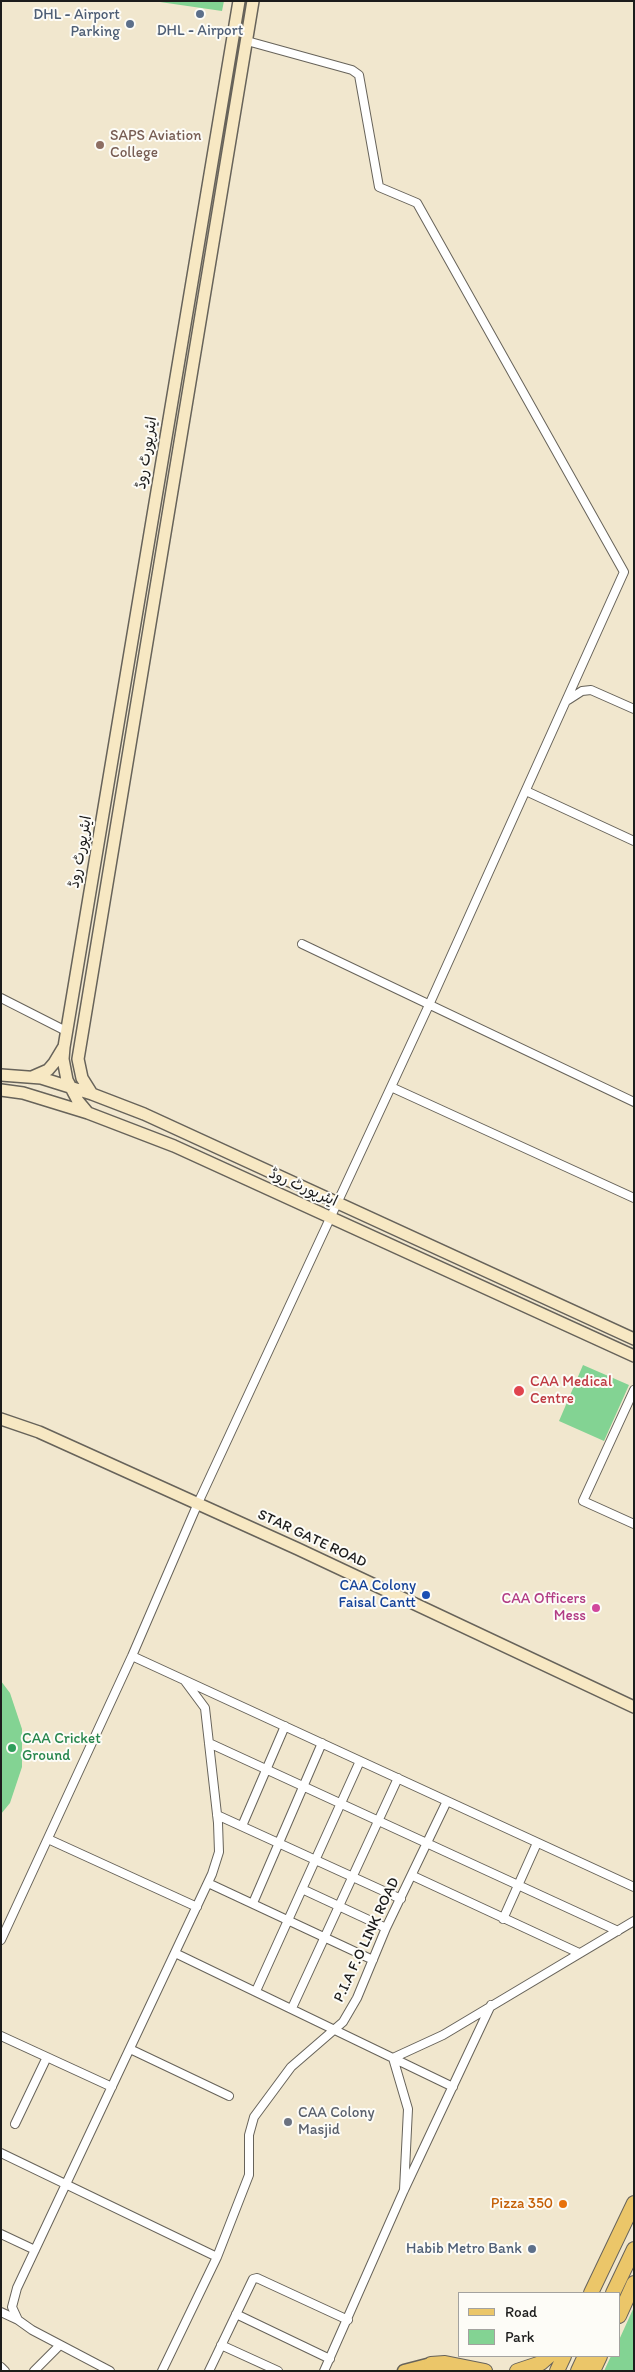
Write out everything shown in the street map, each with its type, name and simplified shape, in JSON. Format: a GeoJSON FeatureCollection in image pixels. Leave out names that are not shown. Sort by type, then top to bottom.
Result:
{"type":"FeatureCollection","features":[{"type":"Feature","properties":{"kind":"highway"},"geometry":{"type":"LineString","coordinates":[[591,2292],[634,2203]]}},
{"type":"Feature","properties":{"kind":"highway"},"geometry":{"type":"LineString","coordinates":[[613,2292],[634,2249]]}},
{"type":"Feature","properties":{"kind":"highway"},"geometry":{"type":"LineString","coordinates":[[620,2314],[634,2283]]}},
{"type":"Feature","properties":{"kind":"highway"},"geometry":{"type":"LineString","coordinates":[[517,2371],[541,2363],[548,2357]]}},
{"type":"Feature","properties":{"kind":"highway"},"geometry":{"type":"LineString","coordinates":[[557,2371],[564,2357]]}},
{"type":"Feature","properties":{"kind":"highway"},"geometry":{"type":"LineString","coordinates":[[578,2371],[585,2357]]}},
{"type":"Feature","properties":{"kind":"highway"},"geometry":{"type":"LineString","coordinates":[[593,2371],[600,2357]]}},
{"type":"Feature","properties":{"kind":"highway"},"geometry":{"type":"LineString","coordinates":[[431,2364],[445,2363],[484,2371]]}},
{"type":"Feature","properties":{"kind":"main road","name":"ایئرپورٹ روڈ"},"geometry":{"type":"LineString","coordinates":[[240,1],[66,1032],[64,1047],[65,1072],[70,1088],[88,1113],[174,1146],[634,1356]]}},
{"type":"Feature","properties":{"kind":"main road","name":"ایئرپورٹ روڈ"},"geometry":{"type":"LineString","coordinates":[[78,1059],[254,1]]}},
{"type":"Feature","properties":{"kind":"main road"},"geometry":{"type":"LineString","coordinates":[[31,1078],[40,1074],[54,1063],[64,1047]]}},
{"type":"Feature","properties":{"kind":"main road"},"geometry":{"type":"LineString","coordinates":[[23,1093],[51,1082],[78,1059]]}},
{"type":"Feature","properties":{"kind":"main road"},"geometry":{"type":"LineString","coordinates":[[78,1059],[82,1078],[92,1094]]}},
{"type":"Feature","properties":{"kind":"main road","name":"ایئرپورٹ روڈ"},"geometry":{"type":"LineString","coordinates":[[1,1075],[51,1082],[92,1094],[144,1114],[634,1339]]}},
{"type":"Feature","properties":{"kind":"main road"},"geometry":{"type":"LineString","coordinates":[[1,1090],[23,1093],[88,1113]]}},
{"type":"Feature","properties":{"kind":"main road","name":"STAR GATE ROAD"},"geometry":{"type":"LineString","coordinates":[[1,1419],[39,1432],[198,1503],[634,1707]]}},
{"type":"Feature","properties":{"kind":"main road"},"geometry":{"type":"LineString","coordinates":[[404,2371],[431,2364]]}},
{"type":"Feature","properties":{"kind":"street"},"geometry":{"type":"LineString","coordinates":[[1,1940],[132,1656],[198,1503],[429,1005],[624,572],[417,203],[379,187],[359,75],[352,70],[247,41]]}},
{"type":"Feature","properties":{"kind":"street"},"geometry":{"type":"LineString","coordinates":[[567,701],[582,691],[591,690],[634,709]]}},
{"type":"Feature","properties":{"kind":"street"},"geometry":{"type":"LineString","coordinates":[[526,791],[634,841]]}},
{"type":"Feature","properties":{"kind":"street"},"geometry":{"type":"LineString","coordinates":[[302,944],[634,1102]]}},
{"type":"Feature","properties":{"kind":"street"},"geometry":{"type":"LineString","coordinates":[[1,998],[66,1032]]}},
{"type":"Feature","properties":{"kind":"street"},"geometry":{"type":"LineString","coordinates":[[391,1087],[634,1198]]}},
{"type":"Feature","properties":{"kind":"street"},"geometry":{"type":"LineString","coordinates":[[634,1390],[583,1501],[634,1524]]}},
{"type":"Feature","properties":{"kind":"street"},"geometry":{"type":"LineString","coordinates":[[132,1656],[634,1887]]}},
{"type":"Feature","properties":{"kind":"street"},"geometry":{"type":"LineString","coordinates":[[18,2320],[12,2307],[17,2288],[197,1907],[219,1852],[217,1815],[205,1708],[186,1681]]}},
{"type":"Feature","properties":{"kind":"street"},"geometry":{"type":"LineString","coordinates":[[242,1826],[285,1726]]}},
{"type":"Feature","properties":{"kind":"street"},"geometry":{"type":"LineString","coordinates":[[209,1743],[618,1930]]}},
{"type":"Feature","properties":{"kind":"street"},"geometry":{"type":"LineString","coordinates":[[252,1903],[322,1743]]}},
{"type":"Feature","properties":{"kind":"street"},"geometry":{"type":"LineString","coordinates":[[256,1991],[360,1761]]}},
{"type":"Feature","properties":{"kind":"street"},"geometry":{"type":"LineString","coordinates":[[292,2008],[398,1778]]}},
{"type":"Feature","properties":{"kind":"street","name":"P.I.A F.O LINK ROAD"},"geometry":{"type":"LineString","coordinates":[[162,2371],[217,2257],[249,2175],[249,2135],[254,2117],[291,2068],[343,2022],[357,1998],[386,1928],[447,1801]]}},
{"type":"Feature","properties":{"kind":"street"},"geometry":{"type":"LineString","coordinates":[[217,1815],[401,1899]]}},
{"type":"Feature","properties":{"kind":"street"},"geometry":{"type":"LineString","coordinates":[[48,1839],[197,1907]]}},
{"type":"Feature","properties":{"kind":"street"},"geometry":{"type":"LineString","coordinates":[[503,1919],[538,1843]]}},
{"type":"Feature","properties":{"kind":"street"},"geometry":{"type":"LineString","coordinates":[[412,1876],[579,1954]]}},
{"type":"Feature","properties":{"kind":"street"},"geometry":{"type":"LineString","coordinates":[[208,1882],[373,1960]]}},
{"type":"Feature","properties":{"kind":"street"},"geometry":{"type":"LineString","coordinates":[[302,1889],[386,1928]]}},
{"type":"Feature","properties":{"kind":"street"},"geometry":{"type":"LineString","coordinates":[[394,2058],[443,2035],[491,2004],[634,1921]]}},
{"type":"Feature","properties":{"kind":"street"},"geometry":{"type":"LineString","coordinates":[[175,1953],[453,2087]]}},
{"type":"Feature","properties":{"kind":"street"},"geometry":{"type":"LineString","coordinates":[[324,2371],[404,2190],[491,2004]]}},
{"type":"Feature","properties":{"kind":"street"},"geometry":{"type":"LineString","coordinates":[[1,2036],[112,2087]]}},
{"type":"Feature","properties":{"kind":"street"},"geometry":{"type":"LineString","coordinates":[[130,2049],[229,2096]]}},
{"type":"Feature","properties":{"kind":"street"},"geometry":{"type":"LineString","coordinates":[[15,2124],[47,2057]]}},
{"type":"Feature","properties":{"kind":"street"},"geometry":{"type":"LineString","coordinates":[[394,2058],[408,2109],[404,2190]]}},
{"type":"Feature","properties":{"kind":"street"},"geometry":{"type":"LineString","coordinates":[[1,2153],[217,2257]]}},
{"type":"Feature","properties":{"kind":"street"},"geometry":{"type":"LineString","coordinates":[[1,2234],[35,2250]]}},
{"type":"Feature","properties":{"kind":"street"},"geometry":{"type":"LineString","coordinates":[[209,2371],[250,2282],[257,2278],[348,2320]]}},
{"type":"Feature","properties":{"kind":"street"},"geometry":{"type":"LineString","coordinates":[[1,2312],[110,2371]]}},
{"type":"Feature","properties":{"kind":"street"},"geometry":{"type":"LineString","coordinates":[[236,2314],[330,2359]]}},
{"type":"Feature","properties":{"kind":"street"},"geometry":{"type":"LineString","coordinates":[[34,2371],[60,2344]]}},
{"type":"Feature","properties":{"kind":"street"},"geometry":{"type":"LineString","coordinates":[[221,2345],[278,2371]]}},
{"type":"Feature","properties":{"kind":"street"},"geometry":{"type":"LineString","coordinates":[[1,2367],[5,2371]]}},
{"type":"Feature","properties":{"kind":"green space"},"geometry":{"type":"Polygon","coordinates":[[[153,1],[224,1],[222,11],[153,1]]]}},
{"type":"Feature","properties":{"kind":"green space"},"geometry":{"type":"Polygon","coordinates":[[[583,1365],[629,1385],[604,1441],[559,1421],[583,1365]]]}},
{"type":"Feature","properties":{"kind":"green space","name":"CAA Cricket Ground"},"geometry":{"type":"Polygon","coordinates":[[[1,1681],[10,1693],[22,1729],[22,1767],[10,1803],[1,1814],[1,1681]]]}},
{"type":"Feature","properties":{"kind":"green space"},"geometry":{"type":"Polygon","coordinates":[[[634,2307],[634,2371],[604,2371],[611,2357],[620,2357],[620,2338],[634,2307]]]}},
{"type":"Feature","properties":{"kind":"place","name":"DHL - Airport"},"geometry":{"type":"Point","coordinates":[200,14]}},
{"type":"Feature","properties":{"kind":"place","name":"DHL - Airport Parking"},"geometry":{"type":"Point","coordinates":[130,24]}},
{"type":"Feature","properties":{"kind":"place","name":"SAPS Aviation College"},"geometry":{"type":"Point","coordinates":[100,145]}},
{"type":"Feature","properties":{"kind":"place","name":"CAA Medical Centre"},"geometry":{"type":"Point","coordinates":[519,1391]}},
{"type":"Feature","properties":{"kind":"place","name":"CAA Colony Faisal Cantt"},"geometry":{"type":"Point","coordinates":[426,1595]}},
{"type":"Feature","properties":{"kind":"place","name":"CAA Officers Mess"},"geometry":{"type":"Point","coordinates":[596,1608]}},
{"type":"Feature","properties":{"kind":"place","name":"CAA Cricket Ground"},"geometry":{"type":"Point","coordinates":[12,1748]}},
{"type":"Feature","properties":{"kind":"place","name":"CAA Colony Masjid"},"geometry":{"type":"Point","coordinates":[288,2122]}},
{"type":"Feature","properties":{"kind":"place","name":"Pizza 350"},"geometry":{"type":"Point","coordinates":[563,2204]}},
{"type":"Feature","properties":{"kind":"place","name":"Habib Metro Bank"},"geometry":{"type":"Point","coordinates":[532,2249]}}]}
